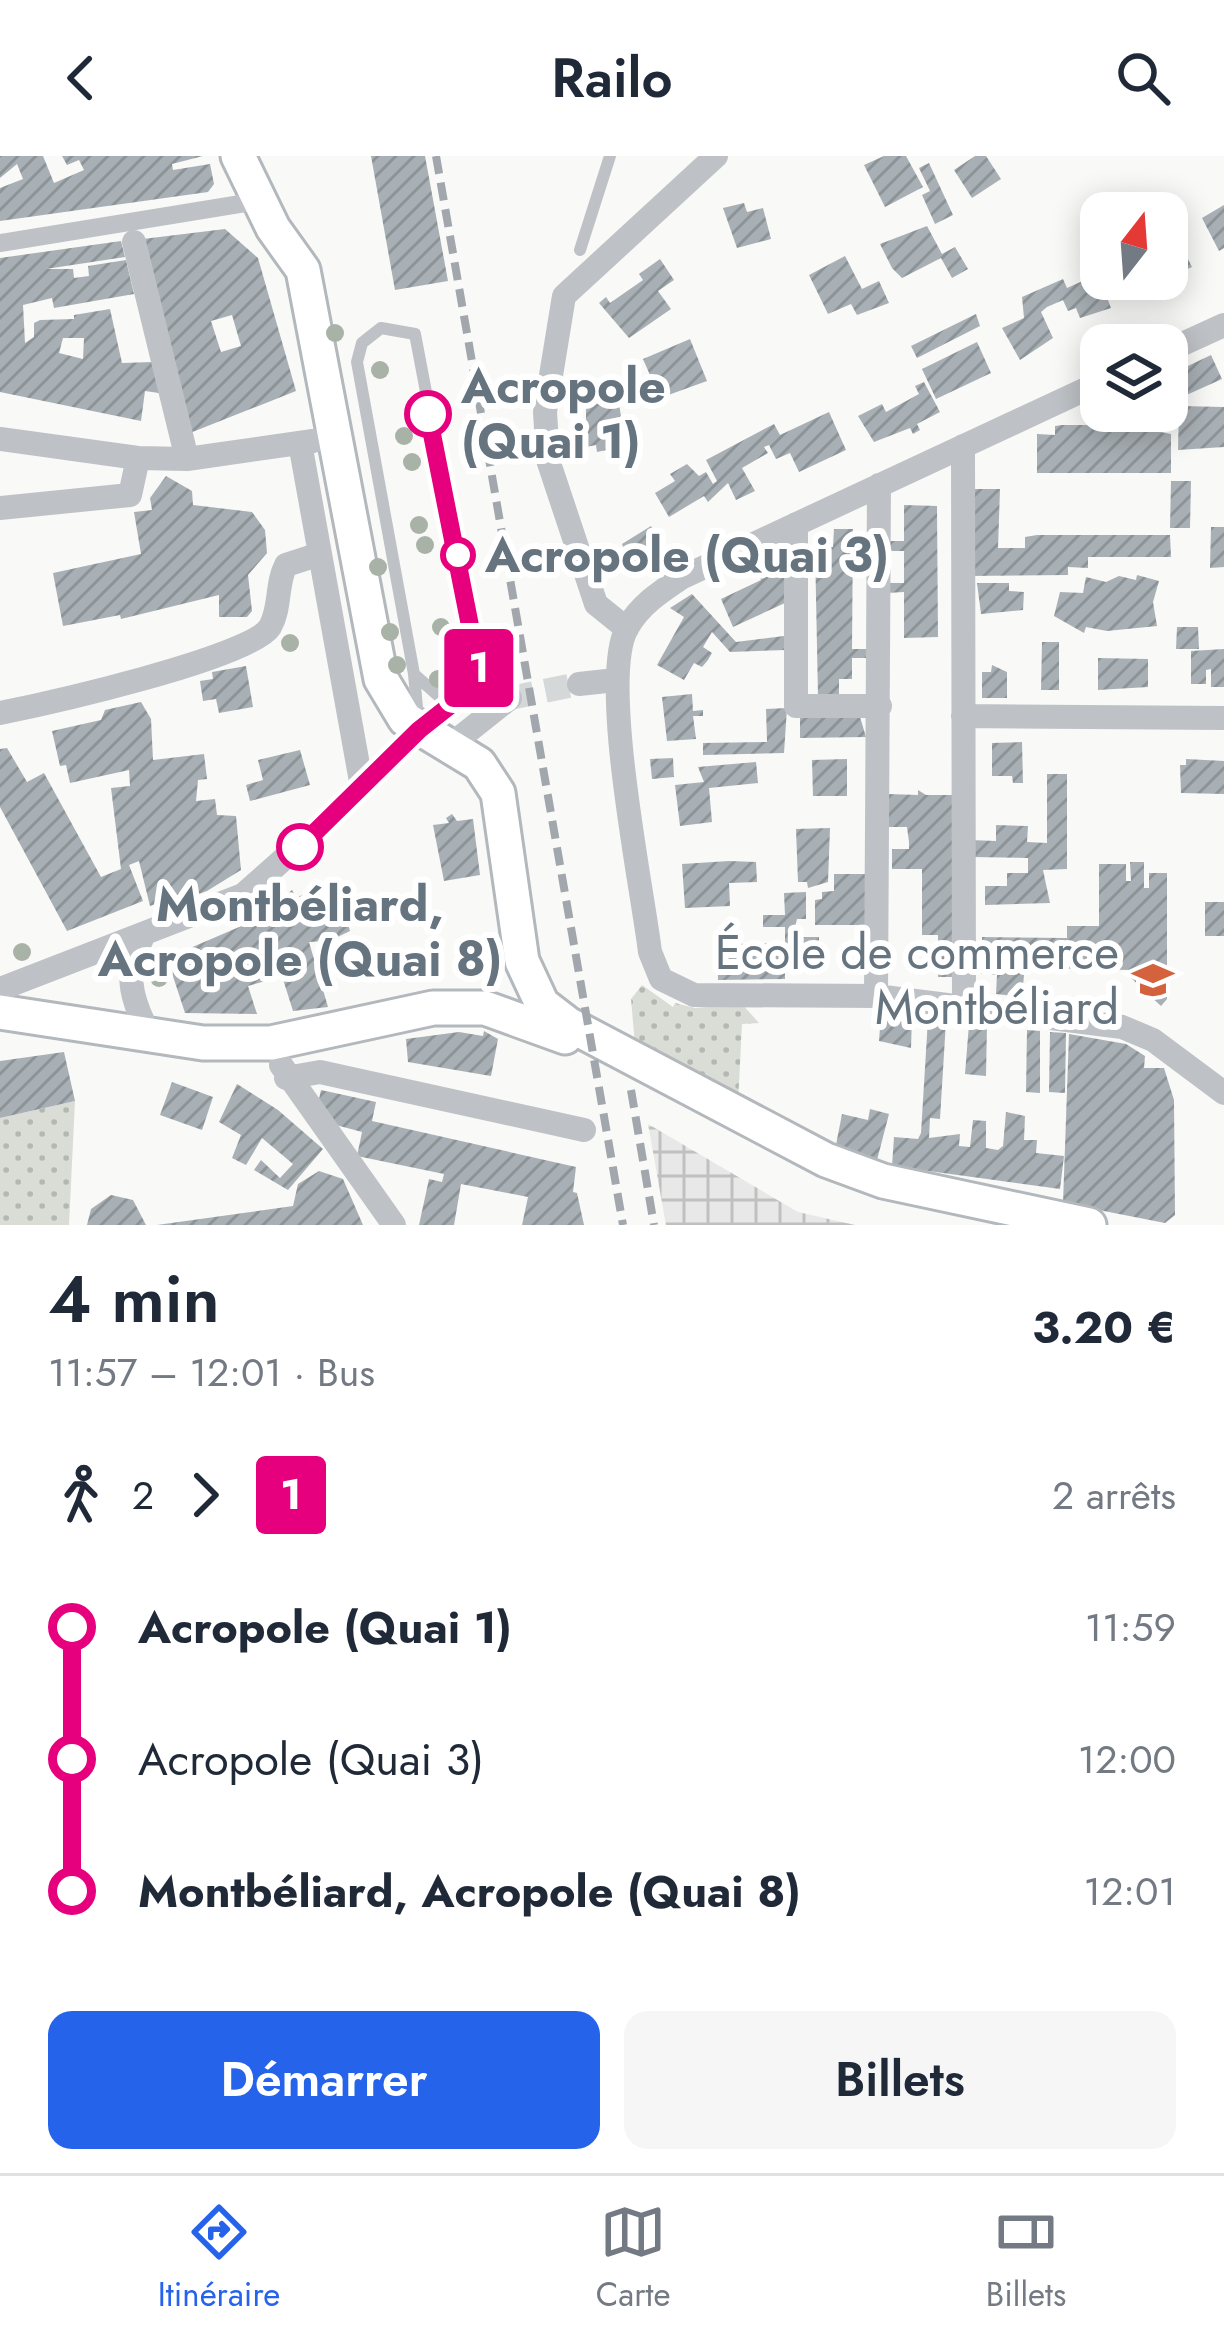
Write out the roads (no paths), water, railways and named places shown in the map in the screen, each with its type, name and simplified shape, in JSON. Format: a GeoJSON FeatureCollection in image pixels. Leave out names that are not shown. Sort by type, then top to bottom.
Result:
{"type":"FeatureCollection","features":[{"type":"Feature","properties":{"kind":"main road"},"geometry":{"type":"LineString","coordinates":[[238,156],[259,201],[304,270],[381,679],[405,719],[479,764],[498,793],[522,962],[531,991],[568,1024],[826,1160],[883,1181],[1089,1225]]}},
{"type":"Feature","properties":{"kind":"main road"},"geometry":{"type":"LineString","coordinates":[[485,1008],[508,994],[522,962]]}},
{"type":"Feature","properties":{"kind":"main road"},"geometry":{"type":"LineString","coordinates":[[0,1010],[202,1043],[271,1043],[433,1009],[485,1008],[566,1038],[818,1175],[869,1194],[1011,1225]]}},
{"type":"Feature","properties":{"kind":"street"},"geometry":{"type":"LineString","coordinates":[[627,628],[591,593],[548,460],[545,412],[564,296],[716,156]]}},
{"type":"Feature","properties":{"kind":"street"},"geometry":{"type":"LineString","coordinates":[[0,243],[132,232],[259,201]]}},
{"type":"Feature","properties":{"kind":"street"},"geometry":{"type":"LineString","coordinates":[[132,232],[187,459]]}},
{"type":"Feature","properties":{"kind":"street"},"geometry":{"type":"LineString","coordinates":[[1188,341],[1224,325]]}},
{"type":"Feature","properties":{"kind":"street"},"geometry":{"type":"LineString","coordinates":[[1080,392],[681,578],[646,602],[627,628],[616,680],[650,952],[661,979],[694,995],[876,996],[1122,1027],[1154,1040],[1224,1093]]}},
{"type":"Feature","properties":{"kind":"street"},"geometry":{"type":"LineString","coordinates":[[0,439],[138,458],[187,459],[336,438]]}},
{"type":"Feature","properties":{"kind":"street"},"geometry":{"type":"LineString","coordinates":[[300,443],[362,787]]}},
{"type":"Feature","properties":{"kind":"street"},"geometry":{"type":"LineString","coordinates":[[963,446],[964,1006]]}},
{"type":"Feature","properties":{"kind":"street"},"geometry":{"type":"LineString","coordinates":[[0,508],[130,495],[138,458]]}},
{"type":"Feature","properties":{"kind":"street"},"geometry":{"type":"LineString","coordinates":[[876,996],[879,485]]}},
{"type":"Feature","properties":{"kind":"street"},"geometry":{"type":"LineString","coordinates":[[796,524],[796,706],[880,706]]}},
{"type":"Feature","properties":{"kind":"street"},"geometry":{"type":"LineString","coordinates":[[0,713],[241,648],[269,628],[286,565],[320,554]]}},
{"type":"Feature","properties":{"kind":"street"},"geometry":{"type":"LineString","coordinates":[[579,684],[616,680]]}},
{"type":"Feature","properties":{"kind":"street"},"geometry":{"type":"LineString","coordinates":[[452,744],[510,698]]}},
{"type":"Feature","properties":{"kind":"street"},"geometry":{"type":"LineString","coordinates":[[963,716],[1224,718]]}},
{"type":"Feature","properties":{"kind":"street"},"geometry":{"type":"LineString","coordinates":[[0,989],[243,895],[419,730]]}},
{"type":"Feature","properties":{"kind":"street"},"geometry":{"type":"LineString","coordinates":[[143,936],[130,963],[128,987],[148,1032]]}},
{"type":"Feature","properties":{"kind":"street"},"geometry":{"type":"LineString","coordinates":[[271,1043],[286,1078],[394,1225]]}},
{"type":"Feature","properties":{"kind":"street"},"geometry":{"type":"LineString","coordinates":[[286,1078],[320,1072],[584,1130]]}},
{"type":"Feature","properties":{"kind":"lane"},"geometry":{"type":"LineString","coordinates":[[580,250],[610,156]]}},
{"type":"Feature","properties":{"kind":"lane"},"geometry":{"type":"LineString","coordinates":[[380,328],[415,334],[481,681],[419,730],[414,674],[357,362],[362,343],[380,328]]}},
{"type":"Feature","properties":{"kind":"lane"},"geometry":{"type":"LineString","coordinates":[[322,366],[357,362]]}},
{"type":"Feature","properties":{"kind":"lane"},"geometry":{"type":"LineString","coordinates":[[414,674],[450,706]]}},
{"type":"Feature","properties":{"kind":"tunnel"},"geometry":{"type":"LineString","coordinates":[[510,698],[579,684]]}},
{"type":"Feature","properties":{"kind":"railway"},"geometry":{"type":"LineString","coordinates":[[436,156],[623,1225]]}},
{"type":"Feature","properties":{"kind":"railway"},"geometry":{"type":"LineString","coordinates":[[631,1090],[654,1225]]}},
{"type":"Feature","properties":{"kind":"place","name":"Acropole (Quai 1)"},"geometry":{"type":"Point","coordinates":[428,414]}},
{"type":"Feature","properties":{"kind":"place","name":"Acropole (Quai 3)"},"geometry":{"type":"Point","coordinates":[458,555]}},
{"type":"Feature","properties":{"kind":"place","name":"Montbéliard, Acropole (Quai 8)"},"geometry":{"type":"Point","coordinates":[300,847]}},
{"type":"Feature","properties":{"kind":"place","name":"École de commerce Montbéliard"},"geometry":{"type":"Point","coordinates":[1153,980]}}]}
